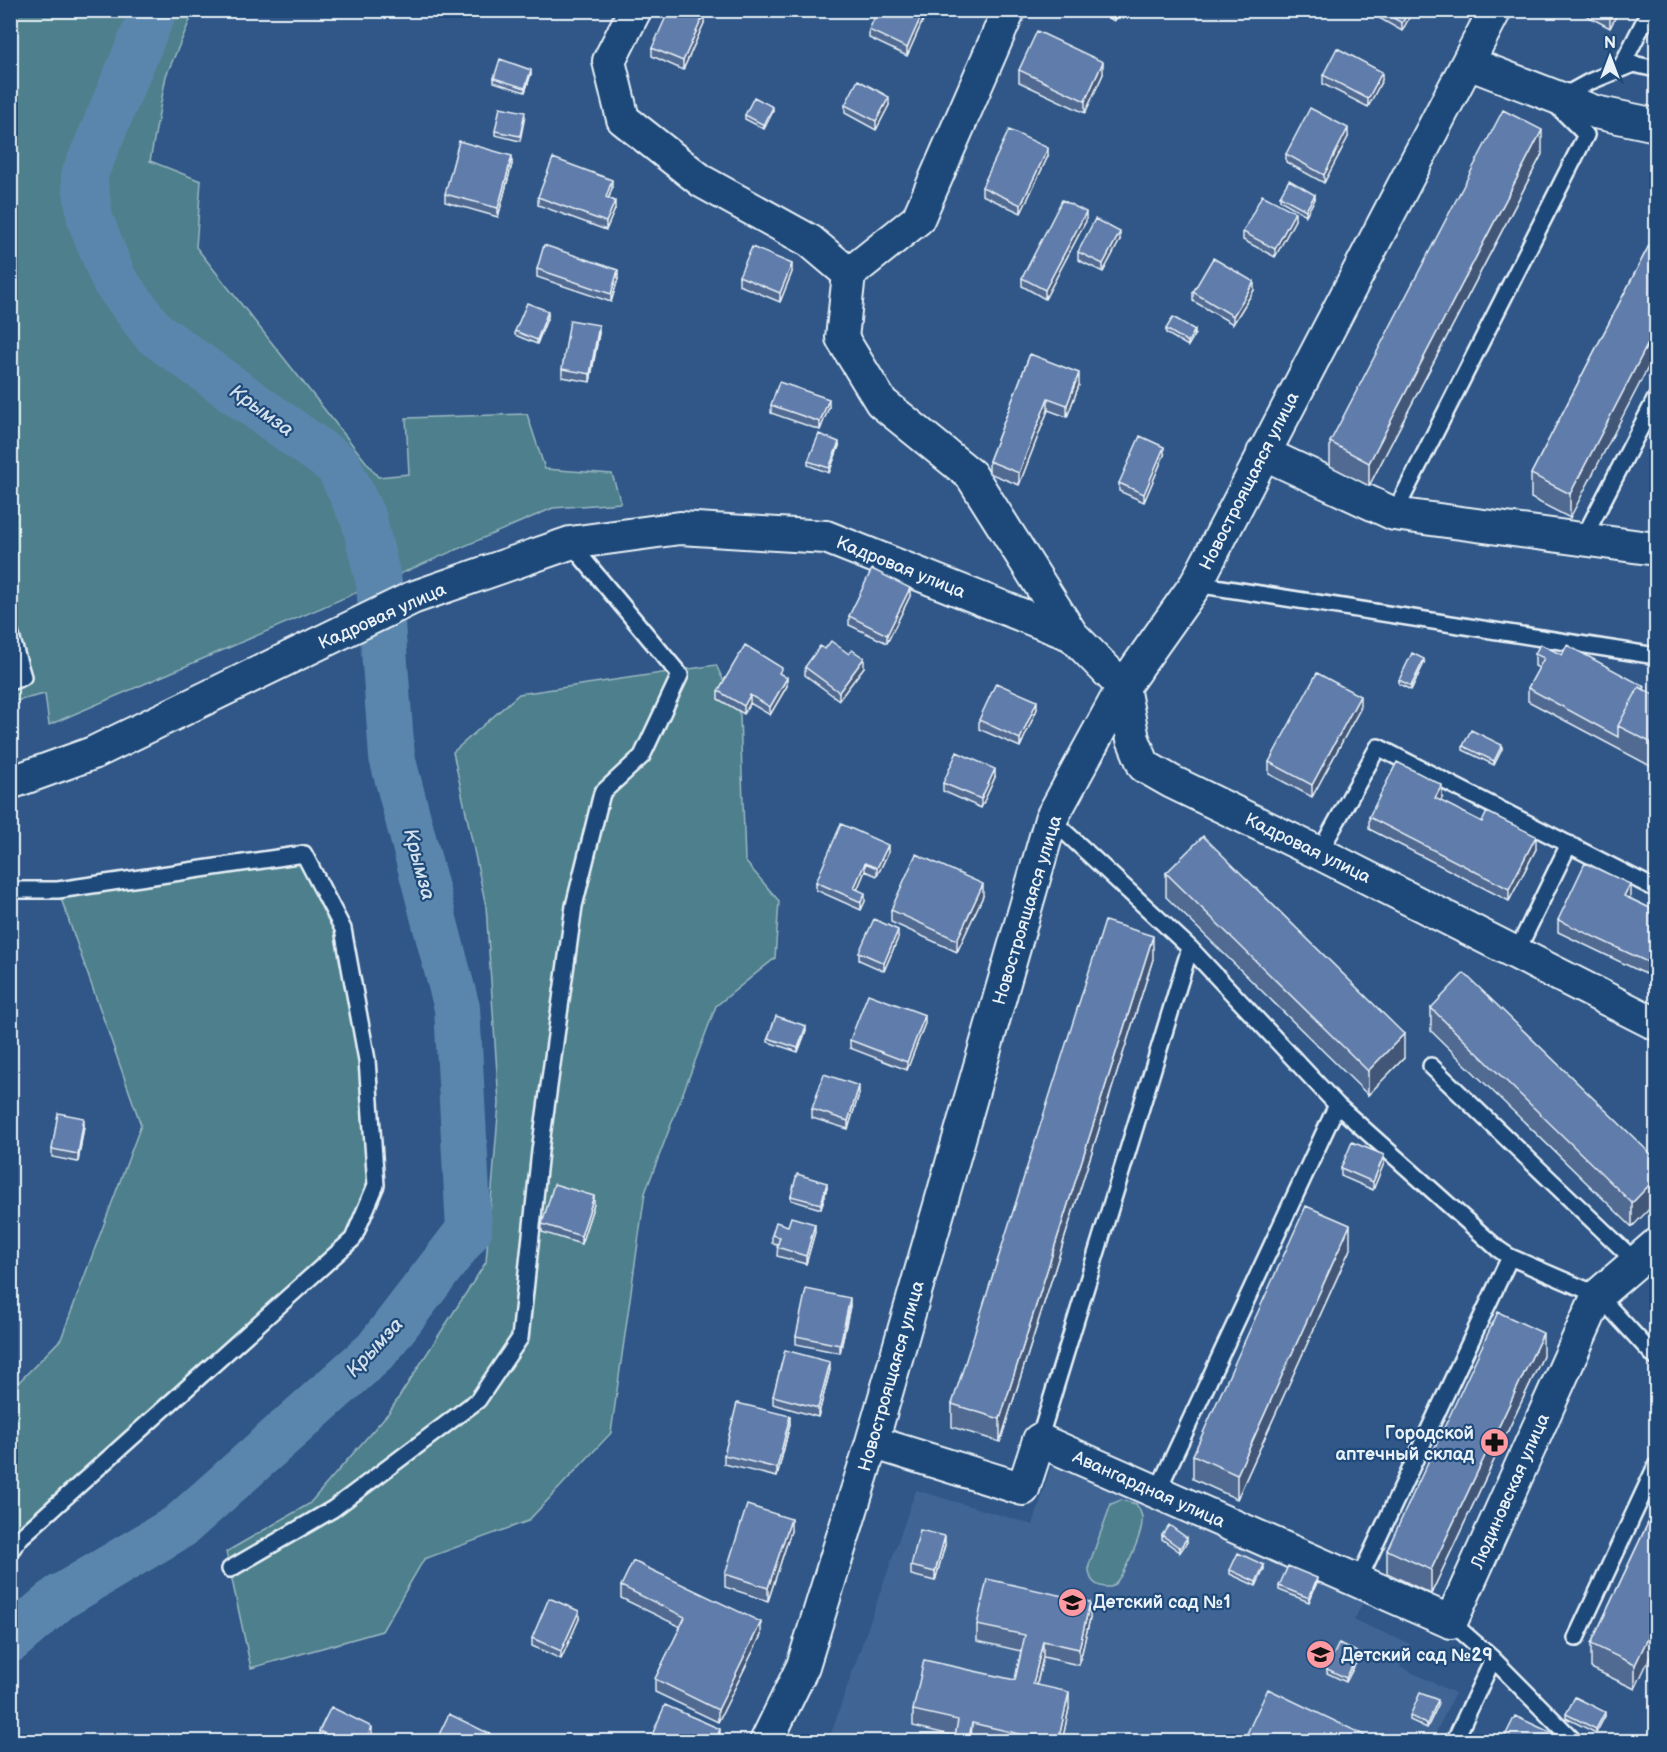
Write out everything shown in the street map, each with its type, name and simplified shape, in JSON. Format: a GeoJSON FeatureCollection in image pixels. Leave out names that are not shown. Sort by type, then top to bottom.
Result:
{"type":"FeatureCollection","features":[{"type":"Feature","properties":{"kind":"street"},"geometry":{"type":"LineString","coordinates":[[635,10],[609,61],[623,119],[703,182],[810,241],[849,274]]}},
{"type":"Feature","properties":{"kind":"street"},"geometry":{"type":"LineString","coordinates":[[1009,10],[918,219],[849,274],[842,338],[881,402],[971,475],[1072,635]]}},
{"type":"Feature","properties":{"kind":"street","name":"Новостроящаяся улица"},"geometry":{"type":"LineString","coordinates":[[766,1742],[804,1666],[872,1442],[1051,819],[1123,687],[1196,584],[1495,10]]}},
{"type":"Feature","properties":{"kind":"street"},"geometry":{"type":"LineString","coordinates":[[1468,63],[1595,112],[1656,125]]}},
{"type":"Feature","properties":{"kind":"street"},"geometry":{"type":"LineString","coordinates":[[1263,453],[1394,514],[1656,549]]}},
{"type":"Feature","properties":{"kind":"street","name":"Кадровая улица"},"geometry":{"type":"LineString","coordinates":[[10,783],[93,753],[412,598],[570,543],[680,528],[826,537],[1072,635],[1123,687],[1133,739],[1144,765],[1172,783],[1517,951],[1656,1024]]}},
{"type":"Feature","properties":{"kind":"street","name":"Людиновская улица"},"geometry":{"type":"LineString","coordinates":[[1451,1622],[1598,1295],[1646,1254]]}},
{"type":"Feature","properties":{"kind":"street"},"geometry":{"type":"LineString","coordinates":[[872,1442],[1023,1489],[1039,1440]]}},
{"type":"Feature","properties":{"kind":"street","name":"Авангардная улица"},"geometry":{"type":"LineString","coordinates":[[1039,1440],[1451,1622]]}},
{"type":"Feature","properties":{"kind":"lane"},"geometry":{"type":"LineString","coordinates":[[1620,69],[1650,10]]}},
{"type":"Feature","properties":{"kind":"lane"},"geometry":{"type":"LineString","coordinates":[[1394,514],[1586,135],[1550,94],[1633,64],[1656,69]]}},
{"type":"Feature","properties":{"kind":"lane"},"geometry":{"type":"LineString","coordinates":[[1583,539],[1656,398]]}},
{"type":"Feature","properties":{"kind":"lane"},"geometry":{"type":"LineString","coordinates":[[230,1569],[333,1509],[478,1400],[520,1338],[540,1151],[574,906],[603,793],[642,756],[680,675],[570,543]]}},
{"type":"Feature","properties":{"kind":"lane"},"geometry":{"type":"LineString","coordinates":[[1196,584],[1656,656]]}},
{"type":"Feature","properties":{"kind":"lane"},"geometry":{"type":"LineString","coordinates":[[10,633],[23,677],[10,682]]}},
{"type":"Feature","properties":{"kind":"lane"},"geometry":{"type":"LineString","coordinates":[[1319,853],[1378,747],[1656,889]]}},
{"type":"Feature","properties":{"kind":"lane"},"geometry":{"type":"LineString","coordinates":[[1051,819],[1190,948],[1337,1105],[1510,1257],[1598,1295],[1656,1358]]}},
{"type":"Feature","properties":{"kind":"lane"},"geometry":{"type":"LineString","coordinates":[[1517,951],[1569,844]]}},
{"type":"Feature","properties":{"kind":"lane"},"geometry":{"type":"LineString","coordinates":[[10,890],[58,890],[304,854],[343,929],[367,1060],[376,1185],[353,1239],[21,1537],[10,1551]]}},
{"type":"Feature","properties":{"kind":"lane"},"geometry":{"type":"LineString","coordinates":[[1039,1440],[1190,948]]}},
{"type":"Feature","properties":{"kind":"lane"},"geometry":{"type":"LineString","coordinates":[[1431,1066],[1646,1254]]}},
{"type":"Feature","properties":{"kind":"lane"},"geometry":{"type":"LineString","coordinates":[[1157,1492],[1337,1105]]}},
{"type":"Feature","properties":{"kind":"lane"},"geometry":{"type":"LineString","coordinates":[[1358,1581],[1510,1257]]}},
{"type":"Feature","properties":{"kind":"lane"},"geometry":{"type":"LineString","coordinates":[[1576,1638],[1656,1466]]}},
{"type":"Feature","properties":{"kind":"lane"},"geometry":{"type":"LineString","coordinates":[[1451,1622],[1493,1659],[1575,1742]]}},
{"type":"Feature","properties":{"kind":"lane"},"geometry":{"type":"LineString","coordinates":[[1454,1742],[1493,1659]]}},
{"type":"Feature","properties":{"kind":"shaded area","name":"Детский сад №1"},"geometry":{"type":"Polygon","coordinates":[[[1054,1457],[1365,1598],[1354,1620],[1410,1644],[1400,1667],[1455,1693],[1432,1741],[828,1742],[916,1490],[1033,1525],[1054,1457]]]}},
{"type":"Feature","properties":{"kind":"green space"},"geometry":{"type":"Polygon","coordinates":[[[10,11],[194,11],[166,76],[150,161],[201,181],[196,247],[378,477],[409,474],[406,418],[527,414],[545,469],[612,474],[621,503],[553,508],[49,725],[45,694],[11,702],[10,11]]]}},
{"type":"Feature","properties":{"kind":"green space"},"geometry":{"type":"Polygon","coordinates":[[[716,665],[740,715],[745,861],[779,901],[775,958],[716,1006],[645,1193],[611,1433],[528,1521],[424,1559],[382,1631],[251,1668],[226,1552],[309,1504],[390,1411],[486,1262],[499,1103],[486,906],[453,752],[519,694],[716,665]]]}},
{"type":"Feature","properties":{"kind":"green space"},"geometry":{"type":"Polygon","coordinates":[[[304,854],[343,929],[376,1185],[353,1239],[11,1551],[11,1390],[61,1339],[141,1125],[58,890],[304,854]]]}},
{"type":"Feature","properties":{"kind":"green space"},"geometry":{"type":"Polygon","coordinates":[[[1121,1500],[1136,1504],[1139,1509],[1142,1517],[1140,1533],[1127,1565],[1116,1582],[1111,1587],[1101,1586],[1091,1579],[1089,1565],[1111,1504],[1121,1500]]]}},
{"type":"Feature","properties":{"kind":"building"},"geometry":{"type":"Polygon","coordinates":[[[669,10],[695,10],[704,14],[683,61],[652,48],[669,10]]]}},
{"type":"Feature","properties":{"kind":"building"},"geometry":{"type":"Polygon","coordinates":[[[878,10],[920,10],[923,12],[907,48],[869,30],[878,10]]]}},
{"type":"Feature","properties":{"kind":"building"},"geometry":{"type":"Polygon","coordinates":[[[1379,10],[1409,10],[1402,23],[1379,10]]]}},
{"type":"Feature","properties":{"kind":"building"},"geometry":{"type":"Polygon","coordinates":[[[1037,31],[1103,62],[1085,101],[1019,70],[1037,31]]]}},
{"type":"Feature","properties":{"kind":"building"},"geometry":{"type":"Polygon","coordinates":[[[1337,48],[1382,72],[1368,99],[1323,75],[1337,48]]]}},
{"type":"Feature","properties":{"kind":"building"},"geometry":{"type":"Polygon","coordinates":[[[500,59],[531,70],[525,88],[494,78],[500,59]]]}},
{"type":"Feature","properties":{"kind":"building"},"geometry":{"type":"Polygon","coordinates":[[[858,80],[889,97],[876,121],[845,105],[858,80]]]}},
{"type":"Feature","properties":{"kind":"building"},"geometry":{"type":"Polygon","coordinates":[[[754,97],[773,107],[764,125],[745,115],[754,97]]]}},
{"type":"Feature","properties":{"kind":"building"},"geometry":{"type":"Polygon","coordinates":[[[500,107],[525,112],[520,136],[495,131],[500,107]]]}},
{"type":"Feature","properties":{"kind":"building"},"geometry":{"type":"Polygon","coordinates":[[[1310,108],[1348,128],[1324,175],[1286,154],[1310,108]]]}},
{"type":"Feature","properties":{"kind":"building"},"geometry":{"type":"Polygon","coordinates":[[[1503,110],[1542,130],[1369,463],[1330,442],[1503,110]]]}},
{"type":"Feature","properties":{"kind":"building"},"geometry":{"type":"Polygon","coordinates":[[[1009,130],[1048,148],[1021,205],[982,187],[1009,130]]]}},
{"type":"Feature","properties":{"kind":"building"},"geometry":{"type":"Polygon","coordinates":[[[459,141],[512,156],[498,208],[445,194],[459,141]]]}},
{"type":"Feature","properties":{"kind":"building"},"geometry":{"type":"Polygon","coordinates":[[[553,158],[612,180],[606,197],[615,201],[606,222],[538,197],[553,158]]]}},
{"type":"Feature","properties":{"kind":"building"},"geometry":{"type":"Polygon","coordinates":[[[1289,180],[1315,195],[1306,210],[1280,196],[1289,180]]]}},
{"type":"Feature","properties":{"kind":"building"},"geometry":{"type":"Polygon","coordinates":[[[1262,195],[1295,212],[1275,249],[1243,232],[1262,195]]]}},
{"type":"Feature","properties":{"kind":"building"},"geometry":{"type":"Polygon","coordinates":[[[1062,200],[1086,212],[1045,290],[1022,278],[1062,200]]]}},
{"type":"Feature","properties":{"kind":"building"},"geometry":{"type":"Polygon","coordinates":[[[1095,219],[1120,232],[1103,264],[1078,252],[1095,219]]]}},
{"type":"Feature","properties":{"kind":"building"},"geometry":{"type":"Polygon","coordinates":[[[1656,232],[1656,328],[1570,494],[1531,474],[1656,232]]]}},
{"type":"Feature","properties":{"kind":"building"},"geometry":{"type":"Polygon","coordinates":[[[544,245],[618,270],[611,294],[537,269],[544,245]]]}},
{"type":"Feature","properties":{"kind":"building"},"geometry":{"type":"Polygon","coordinates":[[[752,247],[792,264],[780,293],[739,276],[752,247]]]}},
{"type":"Feature","properties":{"kind":"building"},"geometry":{"type":"Polygon","coordinates":[[[1213,258],[1254,282],[1233,316],[1193,292],[1213,258]]]}},
{"type":"Feature","properties":{"kind":"building"},"geometry":{"type":"Polygon","coordinates":[[[527,303],[548,311],[537,340],[515,331],[527,303]]]}},
{"type":"Feature","properties":{"kind":"building"},"geometry":{"type":"Polygon","coordinates":[[[1173,317],[1195,330],[1188,342],[1166,329],[1173,317]]]}},
{"type":"Feature","properties":{"kind":"building"},"geometry":{"type":"Polygon","coordinates":[[[570,320],[599,325],[590,374],[562,369],[570,320]]]}},
{"type":"Feature","properties":{"kind":"building"},"geometry":{"type":"Polygon","coordinates":[[[1030,354],[1079,373],[1067,405],[1048,398],[1019,473],[989,461],[1030,354]]]}},
{"type":"Feature","properties":{"kind":"building"},"geometry":{"type":"Polygon","coordinates":[[[779,382],[829,399],[820,422],[771,405],[779,382]]]}},
{"type":"Feature","properties":{"kind":"building"},"geometry":{"type":"Polygon","coordinates":[[[819,434],[839,442],[829,468],[808,461],[819,434]]]}},
{"type":"Feature","properties":{"kind":"building"},"geometry":{"type":"Polygon","coordinates":[[[1140,436],[1164,447],[1144,494],[1119,483],[1140,436]]]}},
{"type":"Feature","properties":{"kind":"building"},"geometry":{"type":"Polygon","coordinates":[[[872,569],[910,588],[887,635],[849,616],[872,569]]]}},
{"type":"Feature","properties":{"kind":"building"},"geometry":{"type":"Polygon","coordinates":[[[831,641],[849,654],[852,650],[864,658],[839,692],[805,667],[820,646],[825,649],[831,641]]]}},
{"type":"Feature","properties":{"kind":"building"},"geometry":{"type":"Polygon","coordinates":[[[1540,644],[1562,655],[1567,645],[1645,687],[1644,689],[1639,687],[1618,726],[1618,737],[1528,688],[1544,658],[1535,654],[1540,644]]]}},
{"type":"Feature","properties":{"kind":"building"},"geometry":{"type":"Polygon","coordinates":[[[745,645],[782,668],[779,673],[787,678],[770,707],[750,695],[744,706],[718,691],[745,645]]]}},
{"type":"Feature","properties":{"kind":"building"},"geometry":{"type":"Polygon","coordinates":[[[1412,653],[1424,659],[1411,686],[1399,680],[1412,653]]]}},
{"type":"Feature","properties":{"kind":"building"},"geometry":{"type":"Polygon","coordinates":[[[1317,673],[1360,696],[1312,785],[1269,762],[1317,673]]]}},
{"type":"Feature","properties":{"kind":"building"},"geometry":{"type":"Polygon","coordinates":[[[996,683],[1037,701],[1020,739],[979,720],[996,683]]]}},
{"type":"Feature","properties":{"kind":"building"},"geometry":{"type":"Polygon","coordinates":[[[1639,687],[1656,696],[1656,745],[1618,726],[1639,687]]]}},
{"type":"Feature","properties":{"kind":"building"},"geometry":{"type":"Polygon","coordinates":[[[1471,730],[1502,745],[1494,761],[1463,746],[1471,730]]]}},
{"type":"Feature","properties":{"kind":"building"},"geometry":{"type":"Polygon","coordinates":[[[957,752],[995,769],[981,799],[943,783],[957,752]]]}},
{"type":"Feature","properties":{"kind":"building"},"geometry":{"type":"Polygon","coordinates":[[[1397,762],[1442,785],[1435,798],[1482,822],[1487,812],[1536,836],[1509,889],[1369,817],[1397,762]]]}},
{"type":"Feature","properties":{"kind":"building"},"geometry":{"type":"Polygon","coordinates":[[[841,824],[888,845],[877,868],[865,863],[854,888],[865,893],[861,902],[816,882],[841,824]]]}},
{"type":"Feature","properties":{"kind":"building"},"geometry":{"type":"Polygon","coordinates":[[[1203,836],[1404,1034],[1368,1071],[1166,873],[1203,836]]]}},
{"type":"Feature","properties":{"kind":"building"},"geometry":{"type":"Polygon","coordinates":[[[916,854],[983,884],[957,940],[891,910],[916,854]]]}},
{"type":"Feature","properties":{"kind":"building"},"geometry":{"type":"Polygon","coordinates":[[[1585,863],[1630,884],[1624,896],[1656,911],[1656,966],[1558,920],[1585,863]]]}},
{"type":"Feature","properties":{"kind":"building"},"geometry":{"type":"Polygon","coordinates":[[[874,919],[898,930],[884,963],[859,952],[874,919]]]}},
{"type":"Feature","properties":{"kind":"building"},"geometry":{"type":"Polygon","coordinates":[[[1105,921],[1153,936],[1000,1419],[952,1404],[1105,921]]]}},
{"type":"Feature","properties":{"kind":"building"},"geometry":{"type":"Polygon","coordinates":[[[1464,973],[1656,1159],[1656,1178],[1632,1203],[1431,1008],[1464,973]]]}},
{"type":"Feature","properties":{"kind":"building"},"geometry":{"type":"Polygon","coordinates":[[[868,994],[925,1015],[907,1062],[850,1040],[868,994]]]}},
{"type":"Feature","properties":{"kind":"building"},"geometry":{"type":"Polygon","coordinates":[[[776,1016],[806,1026],[798,1048],[768,1038],[776,1016]]]}},
{"type":"Feature","properties":{"kind":"building"},"geometry":{"type":"Polygon","coordinates":[[[824,1074],[859,1086],[848,1121],[812,1109],[824,1074]]]}},
{"type":"Feature","properties":{"kind":"building"},"geometry":{"type":"Polygon","coordinates":[[[58,1113],[84,1118],[78,1154],[52,1149],[58,1113]]]}},
{"type":"Feature","properties":{"kind":"building"},"geometry":{"type":"Polygon","coordinates":[[[1352,1142],[1384,1155],[1373,1182],[1341,1168],[1352,1142]]]}},
{"type":"Feature","properties":{"kind":"building"},"geometry":{"type":"Polygon","coordinates":[[[797,1174],[827,1183],[821,1204],[791,1196],[797,1174]]]}},
{"type":"Feature","properties":{"kind":"building"},"geometry":{"type":"Polygon","coordinates":[[[554,1184],[594,1196],[581,1236],[542,1224],[554,1184]]]}},
{"type":"Feature","properties":{"kind":"building"},"geometry":{"type":"Polygon","coordinates":[[[1306,1206],[1350,1225],[1237,1475],[1193,1455],[1306,1206]]]}},
{"type":"Feature","properties":{"kind":"building"},"geometry":{"type":"Polygon","coordinates":[[[791,1217],[815,1224],[806,1256],[777,1247],[780,1237],[772,1235],[776,1222],[788,1226],[791,1217]]]}},
{"type":"Feature","properties":{"kind":"building"},"geometry":{"type":"Polygon","coordinates":[[[806,1289],[850,1298],[840,1345],[796,1336],[806,1289]]]}},
{"type":"Feature","properties":{"kind":"building"},"geometry":{"type":"Polygon","coordinates":[[[1498,1312],[1543,1333],[1431,1570],[1387,1550],[1498,1312]]]}},
{"type":"Feature","properties":{"kind":"building"},"geometry":{"type":"Polygon","coordinates":[[[785,1350],[830,1362],[818,1408],[773,1396],[785,1350]]]}},
{"type":"Feature","properties":{"kind":"building"},"geometry":{"type":"Polygon","coordinates":[[[737,1403],[790,1416],[777,1468],[724,1455],[737,1403]]]}},
{"type":"Feature","properties":{"kind":"building"},"geometry":{"type":"Polygon","coordinates":[[[747,1505],[791,1519],[768,1588],[725,1574],[747,1505]]]}},
{"type":"Feature","properties":{"kind":"building"},"geometry":{"type":"Polygon","coordinates":[[[1656,1506],[1656,1621],[1635,1665],[1591,1644],[1656,1506]]]}},
{"type":"Feature","properties":{"kind":"building"},"geometry":{"type":"Polygon","coordinates":[[[1169,1525],[1187,1538],[1180,1548],[1162,1535],[1169,1525]]]}},
{"type":"Feature","properties":{"kind":"building"},"geometry":{"type":"Polygon","coordinates":[[[920,1530],[945,1536],[935,1572],[911,1566],[920,1530]]]}},
{"type":"Feature","properties":{"kind":"building"},"geometry":{"type":"Polygon","coordinates":[[[1238,1553],[1264,1565],[1256,1582],[1230,1570],[1238,1553]]]}},
{"type":"Feature","properties":{"kind":"building"},"geometry":{"type":"Polygon","coordinates":[[[633,1561],[761,1622],[718,1710],[655,1679],[685,1617],[621,1586],[633,1561]]]}},
{"type":"Feature","properties":{"kind":"building"},"geometry":{"type":"Polygon","coordinates":[[[1288,1566],[1317,1578],[1309,1598],[1279,1586],[1288,1566]]]}},
{"type":"Feature","properties":{"kind":"building"},"geometry":{"type":"Polygon","coordinates":[[[987,1579],[1090,1602],[1079,1649],[1043,1641],[1033,1684],[1069,1692],[1058,1742],[972,1723],[968,1742],[954,1742],[958,1720],[913,1710],[924,1660],[1015,1680],[1025,1635],[977,1625],[987,1579]]]}},
{"type":"Feature","properties":{"kind":"building"},"geometry":{"type":"Polygon","coordinates":[[[549,1598],[579,1611],[561,1651],[532,1638],[549,1598]]]}},
{"type":"Feature","properties":{"kind":"building"},"geometry":{"type":"Polygon","coordinates":[[[1339,1643],[1359,1653],[1346,1678],[1327,1669],[1339,1643]]]}},
{"type":"Feature","properties":{"kind":"building"},"geometry":{"type":"Polygon","coordinates":[[[1268,1689],[1364,1735],[1361,1742],[1243,1742],[1268,1689]]]}},
{"type":"Feature","properties":{"kind":"building"},"geometry":{"type":"Polygon","coordinates":[[[1420,1693],[1438,1700],[1427,1724],[1410,1716],[1420,1693]]]}},
{"type":"Feature","properties":{"kind":"building"},"geometry":{"type":"Polygon","coordinates":[[[1575,1697],[1605,1712],[1596,1729],[1566,1714],[1575,1697]]]}},
{"type":"Feature","properties":{"kind":"building"},"geometry":{"type":"Polygon","coordinates":[[[665,1705],[720,1729],[715,1742],[649,1742],[665,1705]]]}},
{"type":"Feature","properties":{"kind":"building"},"geometry":{"type":"Polygon","coordinates":[[[331,1707],[372,1727],[364,1742],[341,1742],[319,1731],[331,1707]]]}},
{"type":"Feature","properties":{"kind":"building"},"geometry":{"type":"Polygon","coordinates":[[[449,1714],[492,1735],[488,1742],[442,1742],[437,1739],[449,1714]]]}},
{"type":"Feature","properties":{"kind":"building"},"geometry":{"type":"Polygon","coordinates":[[[1515,1716],[1554,1734],[1551,1742],[1502,1742],[1515,1716]]]}},
{"type":"Feature","properties":{"kind":"waterway","name":"Крымза"},"geometry":{"type":"LineString","coordinates":[[10,1640],[59,1598],[180,1526],[376,1351],[469,1230],[457,1008],[392,757],[379,583],[364,520],[338,465],[154,333],[114,280],[90,219],[84,176],[154,10]]}},
{"type":"Feature","properties":{"kind":"place","name":"Городской аптечный склад"},"geometry":{"type":"Point","coordinates":[1495,1443]}},
{"type":"Feature","properties":{"kind":"place","name":"Детский сад №1"},"geometry":{"type":"Point","coordinates":[1072,1602]}},
{"type":"Feature","properties":{"kind":"place","name":"Детский сад №29"},"geometry":{"type":"Point","coordinates":[1320,1655]}}]}
